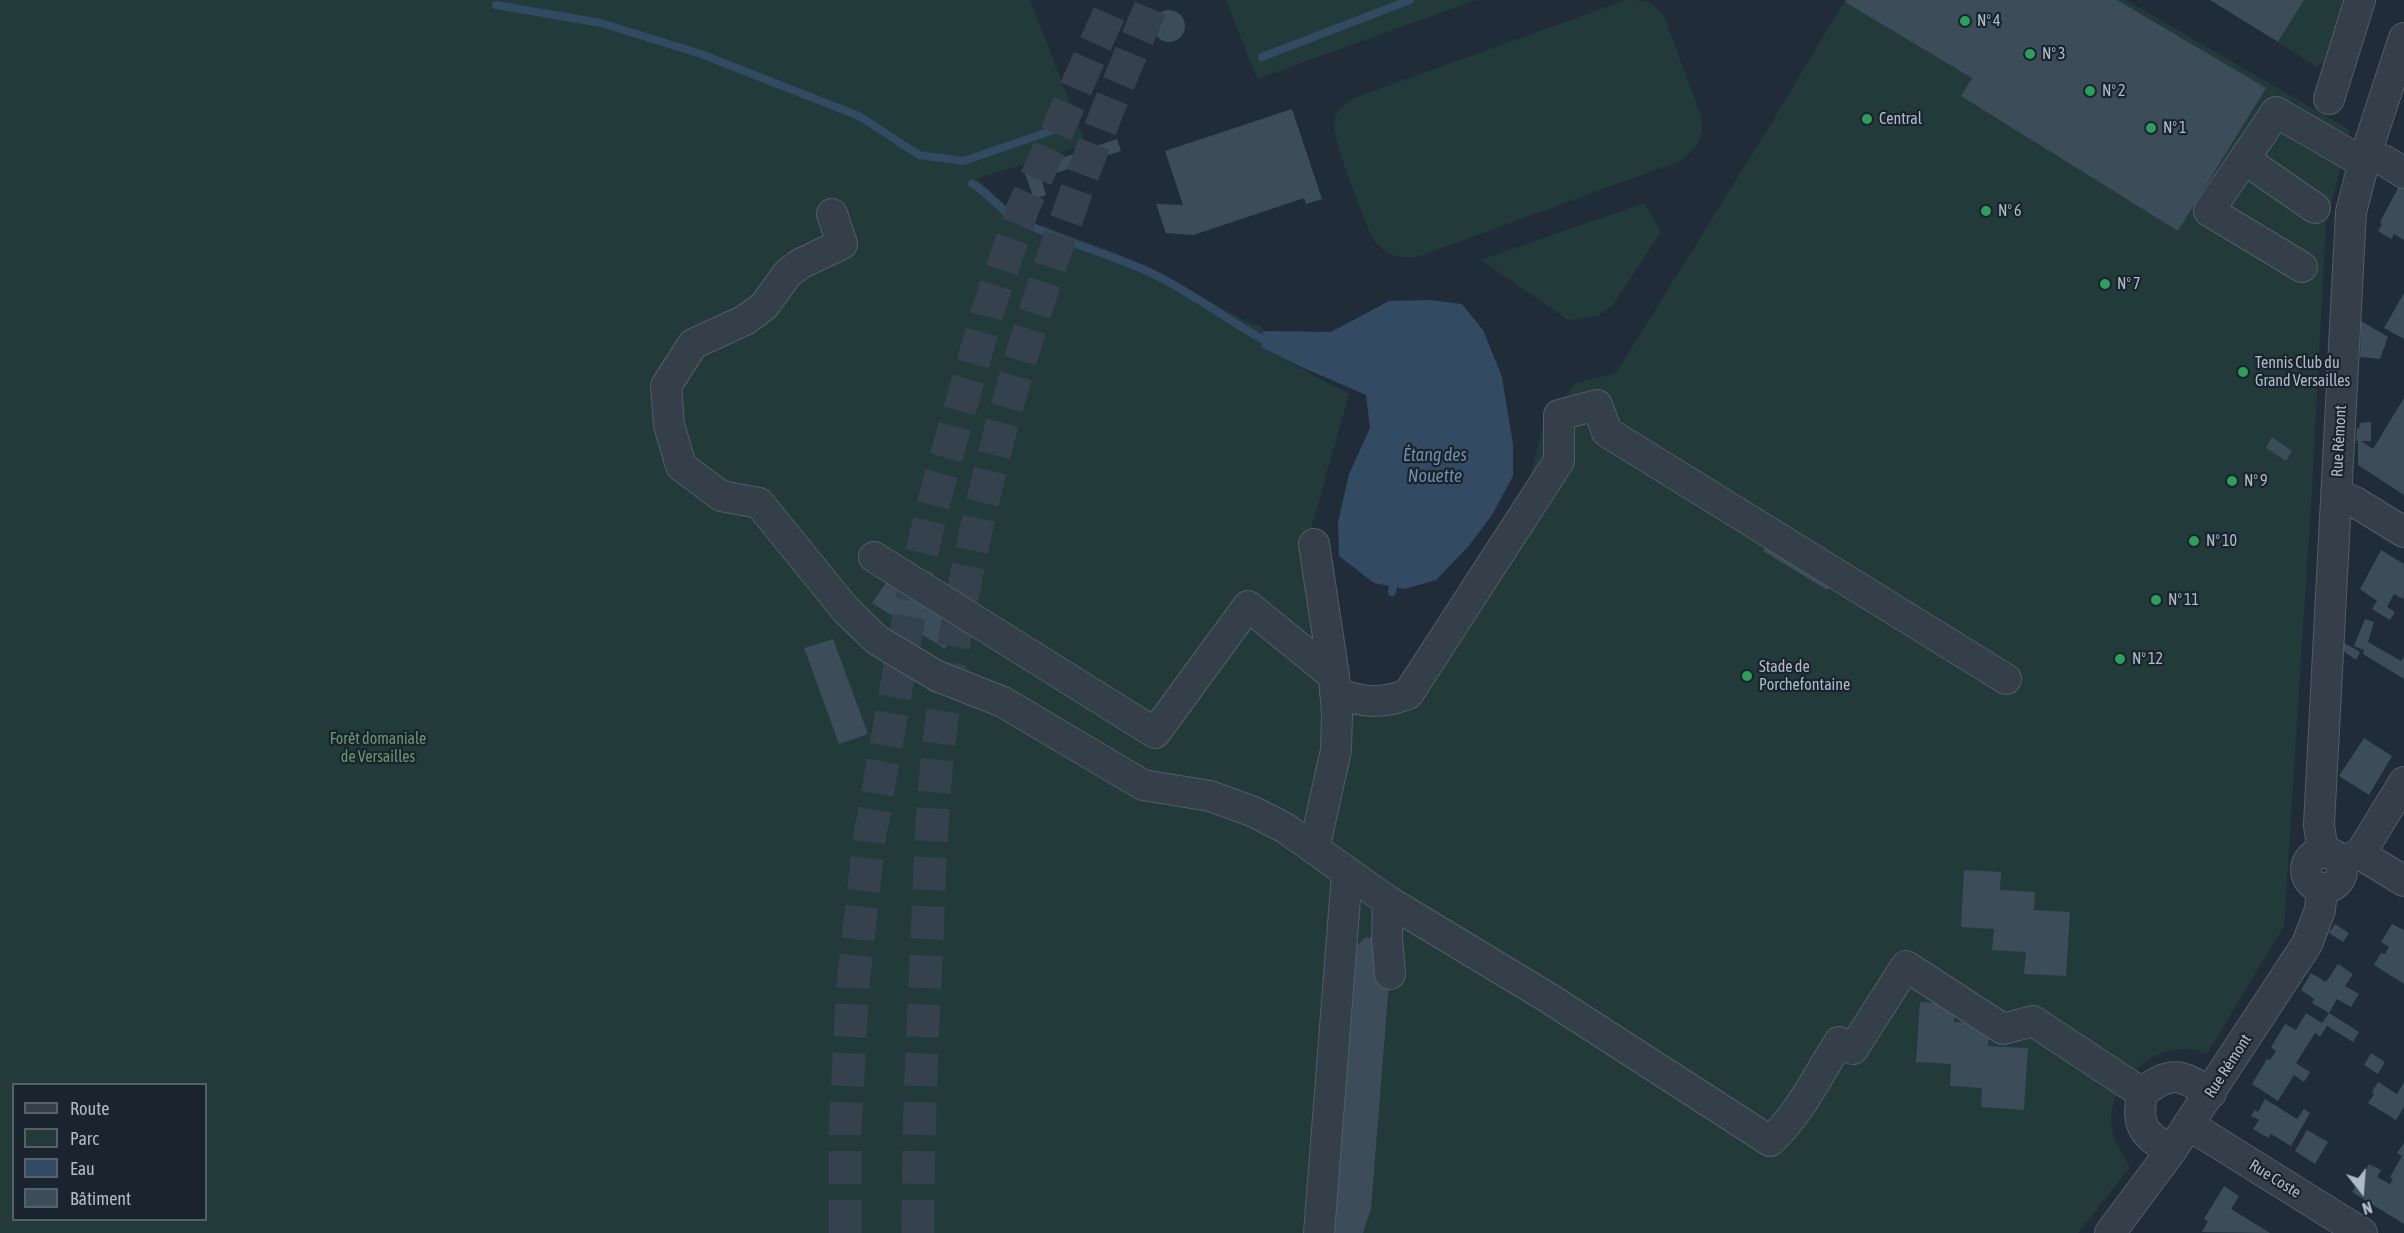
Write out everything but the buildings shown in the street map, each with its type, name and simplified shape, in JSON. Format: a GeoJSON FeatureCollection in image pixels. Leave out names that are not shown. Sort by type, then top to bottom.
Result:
{"type":"FeatureCollection","features":[{"type":"Feature","properties":{"kind":"street"},"geometry":{"type":"LineString","coordinates":[[2329,99],[2360,0]]}},
{"type":"Feature","properties":{"kind":"street","name":"Rue Rémont"},"geometry":{"type":"LineString","coordinates":[[2341,857],[2319,825],[2351,212],[2365,158],[2404,38]]}},
{"type":"Feature","properties":{"kind":"street"},"geometry":{"type":"LineString","coordinates":[[2302,267],[2209,211],[2276,112],[2365,158],[2385,161],[2404,173]]}},
{"type":"Feature","properties":{"kind":"street"},"geometry":{"type":"LineString","coordinates":[[2244,159],[2315,208]]}},
{"type":"Feature","properties":{"kind":"street"},"geometry":{"type":"LineString","coordinates":[[832,214],[842,243],[800,264],[788,273],[764,306],[745,320],[693,344],[666,386],[669,425],[681,466],[721,496],[759,503],[846,610],[877,640],[937,676],[1003,702],[1143,785],[1210,796],[1254,812],[1285,828],[1388,901],[1547,997],[1770,1141],[1790,1118],[1839,1042],[1853,1049],[1906,966],[2003,1029],[2033,1021],[2142,1093]]}},
{"type":"Feature","properties":{"kind":"street"},"geometry":{"type":"LineString","coordinates":[[874,557],[1155,733],[1248,606],[1335,685],[1361,701],[1388,702],[1408,694],[1559,461],[1559,415],[1597,405],[1607,432],[2006,679]]}},
{"type":"Feature","properties":{"kind":"street"},"geometry":{"type":"LineString","coordinates":[[2337,494],[2355,502],[2404,532]]}},
{"type":"Feature","properties":{"kind":"street"},"geometry":{"type":"LineString","coordinates":[[1314,544],[1335,685],[1337,714],[1336,750],[1314,849]]}},
{"type":"Feature","properties":{"kind":"street"},"geometry":{"type":"LineString","coordinates":[[2404,782],[2341,857],[2404,881]]}},
{"type":"Feature","properties":{"kind":"street","name":"Rue Rémont"},"geometry":{"type":"LineString","coordinates":[[2110,1233],[2189,1125],[2307,944],[2319,910],[2322,888],[2310,881],[2307,873],[2309,862],[2312,858],[2341,857]]}},
{"type":"Feature","properties":{"kind":"street"},"geometry":{"type":"LineString","coordinates":[[1319,1233],[1347,873]]}},
{"type":"Feature","properties":{"kind":"street"},"geometry":{"type":"LineString","coordinates":[[1388,901],[1387,939],[1390,974]]}},
{"type":"Feature","properties":{"kind":"street"},"geometry":{"type":"LineString","coordinates":[[2171,1151],[2148,1137],[2144,1131],[2139,1119],[2142,1093],[2156,1082],[2170,1077],[2185,1077],[2211,1092]]}},
{"type":"Feature","properties":{"kind":"street","name":"Rue Coste"},"geometry":{"type":"LineString","coordinates":[[2189,1125],[2362,1233]]}},
{"type":"Feature","properties":{"kind":"green space","name":"Forêt domaniale de Versailles"},"geometry":{"type":"Polygon","coordinates":[[[0,0],[1030,0],[1086,144],[977,179],[1020,218],[1114,252],[1252,324],[1260,325],[1263,331],[1261,347],[1349,394],[1309,536],[1317,656],[1358,693],[1405,687],[1520,514],[1542,431],[1575,383],[1616,373],[1845,0],[2126,0],[2350,130],[2326,224],[2284,926],[2207,1054],[2189,1049],[2160,1054],[2147,1060],[2126,1080],[2113,1106],[2111,1126],[2120,1151],[2130,1167],[2078,1233],[0,1233],[0,0]]]}},
{"type":"Feature","properties":{"kind":"green space"},"geometry":{"type":"Polygon","coordinates":[[[1226,0],[1476,0],[1257,79],[1226,0]]]}},
{"type":"Feature","properties":{"kind":"green space"},"geometry":{"type":"Polygon","coordinates":[[[1626,0],[1648,2],[1664,16],[1702,119],[1700,138],[1690,152],[1680,161],[1417,257],[1392,255],[1377,244],[1372,238],[1338,145],[1334,122],[1341,108],[1354,98],[1626,0]]]}},
{"type":"Feature","properties":{"kind":"green space"},"geometry":{"type":"Polygon","coordinates":[[[2304,0],[2353,0],[2337,46],[2332,54],[2317,67],[2278,42],[2304,0]]]}},
{"type":"Feature","properties":{"kind":"green space"},"geometry":{"type":"Polygon","coordinates":[[[1644,203],[1661,232],[1613,305],[1598,316],[1568,320],[1481,260],[1644,203]]]}},
{"type":"Feature","properties":{"kind":"water","name":"Étang des Nouette"},"geometry":{"type":"Polygon","coordinates":[[[1429,300],[1462,304],[1483,330],[1502,377],[1513,444],[1513,476],[1492,515],[1468,547],[1436,580],[1405,589],[1374,583],[1339,556],[1338,522],[1349,474],[1370,428],[1366,395],[1261,347],[1263,331],[1331,332],[1389,301],[1429,300]]]}},
{"type":"Feature","properties":{"kind":"waterway"},"geometry":{"type":"LineString","coordinates":[[1262,57],[1410,0]]}},
{"type":"Feature","properties":{"kind":"waterway"},"geometry":{"type":"LineString","coordinates":[[496,5],[601,23],[701,54],[859,116],[919,155],[964,161],[1062,127]]}},
{"type":"Feature","properties":{"kind":"waterway"},"geometry":{"type":"LineString","coordinates":[[972,184],[1014,218],[1147,271],[1262,339]]}},
{"type":"Feature","properties":{"kind":"waterway"},"geometry":{"type":"LineString","coordinates":[[1392,592],[1393,587]]}},
{"type":"Feature","properties":{"kind":"tunnel"},"geometry":{"type":"LineString","coordinates":[[845,1233],[845,1131],[853,984],[869,841],[917,571],[938,486],[988,310],[1023,208],[1115,0]]}},
{"type":"Feature","properties":{"kind":"tunnel"},"geometry":{"type":"LineString","coordinates":[[918,1233],[921,1086],[932,822],[940,734],[959,614],[999,434],[1025,346],[1084,171],[1154,0]]}},
{"type":"Feature","properties":{"kind":"place","name":"N° 4"},"geometry":{"type":"Point","coordinates":[1965,21]}},
{"type":"Feature","properties":{"kind":"place","name":"N° 3"},"geometry":{"type":"Point","coordinates":[2030,54]}},
{"type":"Feature","properties":{"kind":"place","name":"N° 2"},"geometry":{"type":"Point","coordinates":[2090,91]}},
{"type":"Feature","properties":{"kind":"place","name":"Central"},"geometry":{"type":"Point","coordinates":[1867,119]}},
{"type":"Feature","properties":{"kind":"place","name":"N° 1"},"geometry":{"type":"Point","coordinates":[2151,128]}},
{"type":"Feature","properties":{"kind":"place","name":"N° 6"},"geometry":{"type":"Point","coordinates":[1986,211]}},
{"type":"Feature","properties":{"kind":"place","name":"N° 7"},"geometry":{"type":"Point","coordinates":[2105,284]}},
{"type":"Feature","properties":{"kind":"place","name":"Tennis Club du Grand Versailles"},"geometry":{"type":"Point","coordinates":[2243,372]}},
{"type":"Feature","properties":{"kind":"place","name":"N° 9"},"geometry":{"type":"Point","coordinates":[2232,481]}},
{"type":"Feature","properties":{"kind":"place","name":"N° 10"},"geometry":{"type":"Point","coordinates":[2194,541]}},
{"type":"Feature","properties":{"kind":"place","name":"N° 11"},"geometry":{"type":"Point","coordinates":[2156,600]}},
{"type":"Feature","properties":{"kind":"place","name":"N° 12"},"geometry":{"type":"Point","coordinates":[2120,659]}},
{"type":"Feature","properties":{"kind":"place","name":"Stade de Porchefontaine"},"geometry":{"type":"Point","coordinates":[1747,676]}}]}
